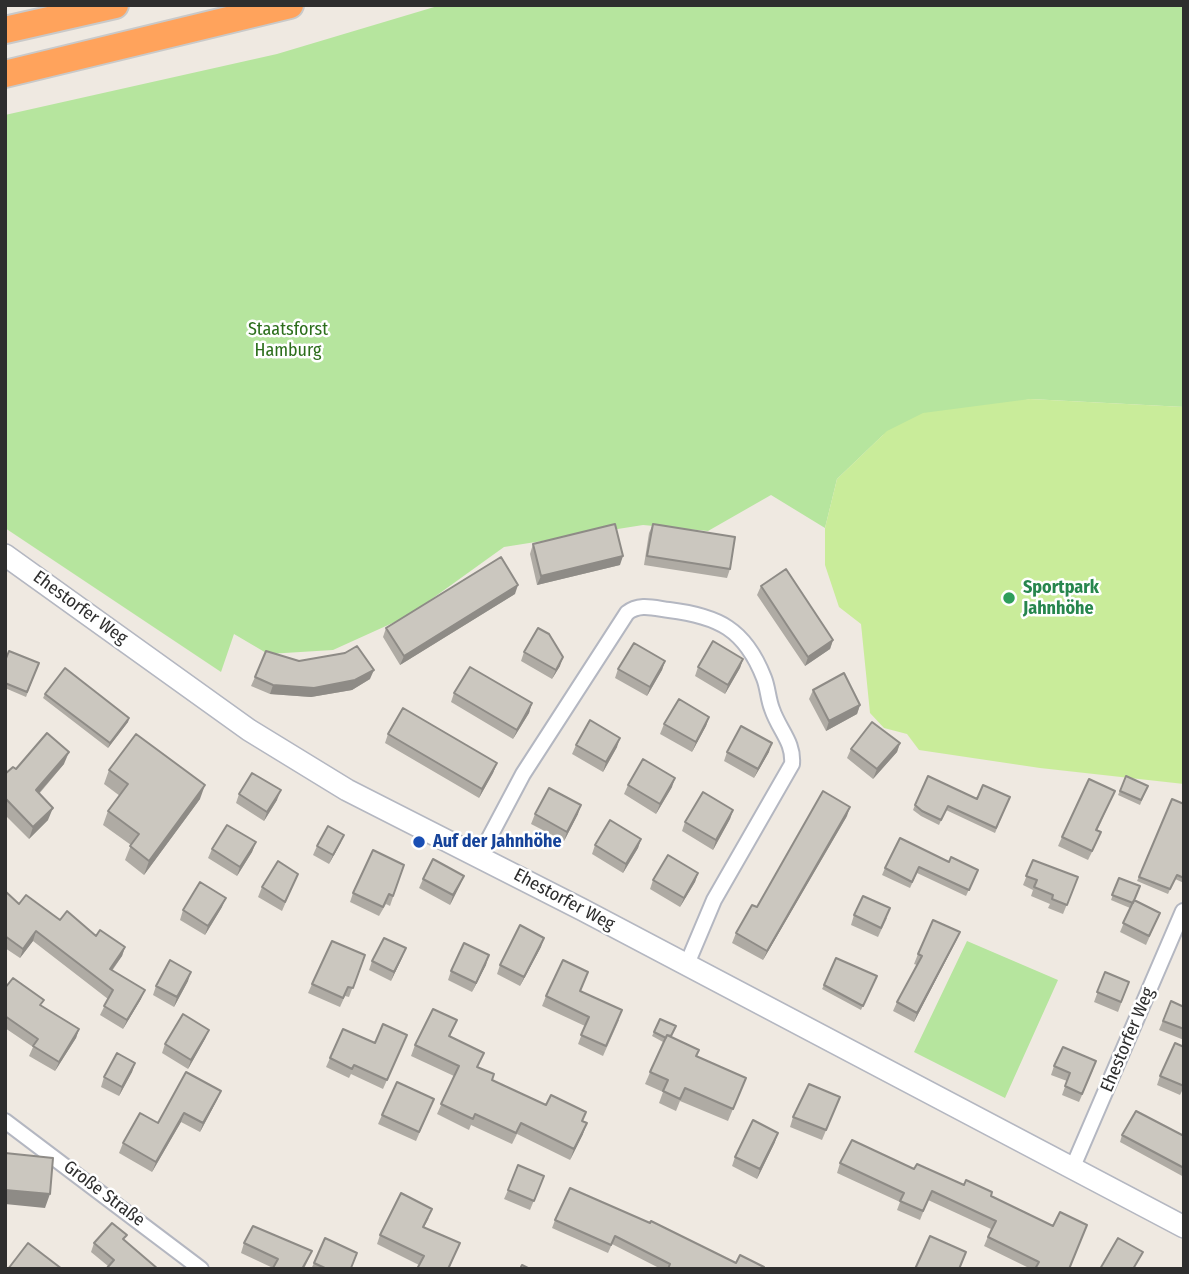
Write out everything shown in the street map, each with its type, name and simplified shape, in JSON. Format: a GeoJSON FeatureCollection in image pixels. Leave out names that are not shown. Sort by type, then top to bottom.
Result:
{"type":"FeatureCollection","features":[{"type":"Feature","properties":{"kind":"highway"},"geometry":{"type":"LineString","coordinates":[[5,30],[115,5]]}},
{"type":"Feature","properties":{"kind":"highway"},"geometry":{"type":"LineString","coordinates":[[5,74],[290,5]]}},
{"type":"Feature","properties":{"kind":"main road","name":"Ehestorfer Weg"},"geometry":{"type":"LineString","coordinates":[[5,555],[270,744],[376,806],[687,964],[1184,1227]]}},
{"type":"Feature","properties":{"kind":"street"},"geometry":{"type":"LineString","coordinates":[[480,857],[523,774],[627,613],[641,607],[695,613],[715,619],[736,634],[755,657],[772,710],[793,752],[792,764],[714,900],[687,964]]}},
{"type":"Feature","properties":{"kind":"street","name":"Ehestorfer Weg"},"geometry":{"type":"LineString","coordinates":[[1072,1169],[1184,911]]}},
{"type":"Feature","properties":{"kind":"street","name":"Große Straße"},"geometry":{"type":"LineString","coordinates":[[5,1121],[201,1269]]}},
{"type":"Feature","properties":{"kind":"green space","name":"Staatsforst Hamburg"},"geometry":{"type":"Polygon","coordinates":[[[441,5],[1184,5],[1184,407],[1030,399],[883,435],[837,479],[825,528],[771,495],[708,531],[643,525],[504,547],[408,616],[333,650],[268,654],[234,634],[221,672],[5,528],[5,115],[277,54],[441,5]]]}},
{"type":"Feature","properties":{"kind":"green space","name":"Sportpark Jahnhöhe"},"geometry":{"type":"Polygon","coordinates":[[[1030,399],[1184,407],[1184,784],[1040,768],[919,750],[907,734],[884,728],[870,713],[861,624],[839,607],[825,565],[825,528],[837,479],[887,431],[923,413],[1030,399]]]}},
{"type":"Feature","properties":{"kind":"green space"},"geometry":{"type":"Polygon","coordinates":[[[967,941],[1058,980],[1005,1098],[914,1052],[967,941]]]}},
{"type":"Feature","properties":{"kind":"building"},"geometry":{"type":"Polygon","coordinates":[[[615,524],[623,556],[541,576],[533,544],[615,524]]]}},
{"type":"Feature","properties":{"kind":"building"},"geometry":{"type":"Polygon","coordinates":[[[653,524],[735,537],[730,569],[647,556],[653,524]]]}},
{"type":"Feature","properties":{"kind":"building"},"geometry":{"type":"Polygon","coordinates":[[[501,557],[518,585],[404,656],[386,628],[501,557]]]}},
{"type":"Feature","properties":{"kind":"building"},"geometry":{"type":"Polygon","coordinates":[[[786,569],[833,640],[808,657],[761,586],[786,569]]]}},
{"type":"Feature","properties":{"kind":"building"},"geometry":{"type":"Polygon","coordinates":[[[538,628],[549,634],[563,657],[556,670],[524,652],[538,628]]]}},
{"type":"Feature","properties":{"kind":"building"},"geometry":{"type":"Polygon","coordinates":[[[713,641],[743,659],[728,685],[698,667],[713,641]]]}},
{"type":"Feature","properties":{"kind":"building"},"geometry":{"type":"Polygon","coordinates":[[[634,643],[665,661],[650,687],[618,669],[634,643]]]}},
{"type":"Feature","properties":{"kind":"building"},"geometry":{"type":"Polygon","coordinates":[[[357,646],[374,670],[355,680],[314,688],[273,685],[255,677],[266,651],[299,661],[345,653],[357,646]]]}},
{"type":"Feature","properties":{"kind":"building"},"geometry":{"type":"Polygon","coordinates":[[[9,651],[39,663],[27,692],[5,683],[5,661],[9,651]]]}},
{"type":"Feature","properties":{"kind":"building"},"geometry":{"type":"Polygon","coordinates":[[[470,667],[532,703],[517,730],[454,693],[470,667]]]}},
{"type":"Feature","properties":{"kind":"building"},"geometry":{"type":"Polygon","coordinates":[[[65,668],[129,718],[110,743],[45,694],[65,668]]]}},
{"type":"Feature","properties":{"kind":"building"},"geometry":{"type":"Polygon","coordinates":[[[844,673],[860,705],[829,721],[813,690],[844,673]]]}},
{"type":"Feature","properties":{"kind":"building"},"geometry":{"type":"Polygon","coordinates":[[[679,699],[709,717],[696,742],[664,724],[679,699]]]}},
{"type":"Feature","properties":{"kind":"building"},"geometry":{"type":"Polygon","coordinates":[[[403,708],[497,763],[482,789],[388,734],[403,708]]]}},
{"type":"Feature","properties":{"kind":"building"},"geometry":{"type":"Polygon","coordinates":[[[590,720],[620,738],[606,762],[576,745],[590,720]]]}},
{"type":"Feature","properties":{"kind":"building"},"geometry":{"type":"Polygon","coordinates":[[[872,722],[900,743],[877,769],[851,749],[872,722]]]}},
{"type":"Feature","properties":{"kind":"building"},"geometry":{"type":"Polygon","coordinates":[[[741,726],[772,743],[758,769],[727,752],[741,726]]]}},
{"type":"Feature","properties":{"kind":"building"},"geometry":{"type":"Polygon","coordinates":[[[47,733],[69,752],[36,790],[53,808],[33,827],[5,798],[5,774],[13,767],[16,769],[47,733]]]}},
{"type":"Feature","properties":{"kind":"building"},"geometry":{"type":"Polygon","coordinates":[[[136,734],[205,785],[149,861],[130,846],[139,834],[108,811],[128,784],[109,770],[136,734]]]}},
{"type":"Feature","properties":{"kind":"building"},"geometry":{"type":"Polygon","coordinates":[[[643,759],[675,778],[660,804],[628,785],[643,759]]]}},
{"type":"Feature","properties":{"kind":"building"},"geometry":{"type":"Polygon","coordinates":[[[252,773],[281,790],[267,812],[239,794],[252,773]]]}},
{"type":"Feature","properties":{"kind":"building"},"geometry":{"type":"Polygon","coordinates":[[[928,776],[977,799],[983,785],[1010,797],[996,828],[948,806],[941,820],[922,811],[915,805],[928,776]]]}},
{"type":"Feature","properties":{"kind":"building"},"geometry":{"type":"Polygon","coordinates":[[[1126,776],[1148,786],[1141,800],[1120,791],[1126,776]]]}},
{"type":"Feature","properties":{"kind":"building"},"geometry":{"type":"Polygon","coordinates":[[[1089,779],[1115,791],[1096,830],[1101,832],[1092,851],[1062,837],[1089,779]]]}},
{"type":"Feature","properties":{"kind":"building"},"geometry":{"type":"Polygon","coordinates":[[[549,788],[581,805],[567,832],[535,814],[549,788]]]}},
{"type":"Feature","properties":{"kind":"building"},"geometry":{"type":"Polygon","coordinates":[[[823,791],[850,807],[767,951],[736,933],[752,905],[757,907],[823,791]]]}},
{"type":"Feature","properties":{"kind":"building"},"geometry":{"type":"Polygon","coordinates":[[[703,792],[733,810],[716,840],[685,822],[703,792]]]}},
{"type":"Feature","properties":{"kind":"building"},"geometry":{"type":"Polygon","coordinates":[[[1172,799],[1184,804],[1184,878],[1177,875],[1170,889],[1139,877],[1172,799]]]}},
{"type":"Feature","properties":{"kind":"building"},"geometry":{"type":"Polygon","coordinates":[[[610,820],[641,839],[626,864],[595,845],[610,820]]]}},
{"type":"Feature","properties":{"kind":"building"},"geometry":{"type":"Polygon","coordinates":[[[227,825],[256,842],[240,867],[212,849],[227,825]]]}},
{"type":"Feature","properties":{"kind":"building"},"geometry":{"type":"Polygon","coordinates":[[[328,826],[344,835],[333,855],[317,846],[328,826]]]}},
{"type":"Feature","properties":{"kind":"building"},"geometry":{"type":"Polygon","coordinates":[[[900,838],[949,862],[951,857],[978,870],[969,890],[919,867],[912,882],[885,868],[900,838]]]}},
{"type":"Feature","properties":{"kind":"building"},"geometry":{"type":"Polygon","coordinates":[[[373,850],[404,865],[393,896],[389,894],[383,907],[353,893],[373,850]]]}},
{"type":"Feature","properties":{"kind":"building"},"geometry":{"type":"Polygon","coordinates":[[[668,855],[698,873],[684,898],[653,880],[668,855]]]}},
{"type":"Feature","properties":{"kind":"building"},"geometry":{"type":"Polygon","coordinates":[[[433,859],[464,876],[453,895],[423,879],[433,859]]]}},
{"type":"Feature","properties":{"kind":"building"},"geometry":{"type":"Polygon","coordinates":[[[1033,860],[1078,877],[1067,905],[1034,887],[1037,880],[1026,876],[1033,860]]]}},
{"type":"Feature","properties":{"kind":"building"},"geometry":{"type":"Polygon","coordinates":[[[278,861],[298,874],[285,902],[262,887],[278,861]]]}},
{"type":"Feature","properties":{"kind":"building"},"geometry":{"type":"Polygon","coordinates":[[[1119,878],[1140,886],[1133,903],[1112,895],[1119,878]]]}},
{"type":"Feature","properties":{"kind":"building"},"geometry":{"type":"Polygon","coordinates":[[[200,882],[226,898],[208,926],[183,910],[200,882]]]}},
{"type":"Feature","properties":{"kind":"building"},"geometry":{"type":"Polygon","coordinates":[[[5,891],[19,904],[26,895],[60,920],[67,911],[96,936],[100,930],[125,947],[110,969],[145,990],[127,1020],[104,1006],[113,990],[36,931],[23,949],[5,936],[5,891]]]}},
{"type":"Feature","properties":{"kind":"building"},"geometry":{"type":"Polygon","coordinates":[[[863,896],[890,908],[881,928],[854,915],[863,896]]]}},
{"type":"Feature","properties":{"kind":"building"},"geometry":{"type":"Polygon","coordinates":[[[1134,900],[1160,913],[1149,936],[1123,923],[1134,900]]]}},
{"type":"Feature","properties":{"kind":"building"},"geometry":{"type":"Polygon","coordinates":[[[933,920],[960,932],[917,1013],[897,1002],[922,956],[918,954],[933,920]]]}},
{"type":"Feature","properties":{"kind":"building"},"geometry":{"type":"Polygon","coordinates":[[[520,925],[544,938],[524,977],[500,965],[520,925]]]}},
{"type":"Feature","properties":{"kind":"building"},"geometry":{"type":"Polygon","coordinates":[[[384,938],[406,948],[394,972],[372,961],[384,938]]]}},
{"type":"Feature","properties":{"kind":"building"},"geometry":{"type":"Polygon","coordinates":[[[332,941],[365,955],[353,988],[348,987],[343,998],[312,984],[332,941]]]}},
{"type":"Feature","properties":{"kind":"building"},"geometry":{"type":"Polygon","coordinates":[[[464,943],[489,955],[476,983],[451,971],[464,943]]]}},
{"type":"Feature","properties":{"kind":"building"},"geometry":{"type":"Polygon","coordinates":[[[836,958],[877,976],[863,1006],[824,985],[836,958]]]}},
{"type":"Feature","properties":{"kind":"building"},"geometry":{"type":"Polygon","coordinates":[[[170,960],[191,972],[177,997],[156,986],[170,960]]]}},
{"type":"Feature","properties":{"kind":"building"},"geometry":{"type":"Polygon","coordinates":[[[563,960],[588,972],[580,991],[622,1010],[606,1046],[581,1035],[589,1017],[546,996],[563,960]]]}},
{"type":"Feature","properties":{"kind":"building"},"geometry":{"type":"Polygon","coordinates":[[[1105,972],[1129,982],[1121,1002],[1097,992],[1105,972]]]}},
{"type":"Feature","properties":{"kind":"building"},"geometry":{"type":"Polygon","coordinates":[[[13,978],[44,1000],[40,1005],[79,1029],[59,1062],[33,1046],[38,1039],[5,1016],[5,988],[13,978]]]}},
{"type":"Feature","properties":{"kind":"building"},"geometry":{"type":"Polygon","coordinates":[[[1171,1001],[1184,1007],[1184,1029],[1163,1021],[1171,1001]]]}},
{"type":"Feature","properties":{"kind":"building"},"geometry":{"type":"Polygon","coordinates":[[[433,1009],[457,1020],[449,1036],[484,1053],[477,1067],[494,1074],[492,1080],[546,1105],[551,1095],[586,1112],[582,1121],[587,1123],[574,1149],[521,1123],[516,1133],[475,1114],[473,1119],[441,1104],[459,1066],[415,1045],[433,1009]]]}},
{"type":"Feature","properties":{"kind":"building"},"geometry":{"type":"Polygon","coordinates":[[[183,1014],[209,1030],[191,1060],[165,1044],[183,1014]]]}},
{"type":"Feature","properties":{"kind":"building"},"geometry":{"type":"Polygon","coordinates":[[[660,1019],[676,1026],[671,1036],[667,1035],[666,1038],[654,1032],[660,1019]]]}},
{"type":"Feature","properties":{"kind":"building"},"geometry":{"type":"Polygon","coordinates":[[[383,1024],[407,1035],[387,1080],[354,1065],[352,1069],[330,1058],[343,1029],[375,1043],[383,1024]]]}},
{"type":"Feature","properties":{"kind":"building"},"geometry":{"type":"Polygon","coordinates":[[[667,1035],[699,1050],[696,1056],[746,1078],[733,1109],[685,1088],[680,1099],[663,1091],[668,1080],[650,1072],[667,1035]]]}},
{"type":"Feature","properties":{"kind":"building"},"geometry":{"type":"Polygon","coordinates":[[[1175,1043],[1184,1047],[1184,1086],[1160,1076],[1175,1043]]]}},
{"type":"Feature","properties":{"kind":"building"},"geometry":{"type":"Polygon","coordinates":[[[1063,1047],[1096,1061],[1082,1094],[1065,1086],[1070,1073],[1054,1066],[1063,1047]]]}},
{"type":"Feature","properties":{"kind":"building"},"geometry":{"type":"Polygon","coordinates":[[[117,1053],[135,1063],[122,1087],[104,1077],[117,1053]]]}},
{"type":"Feature","properties":{"kind":"building"},"geometry":{"type":"Polygon","coordinates":[[[186,1072],[221,1091],[203,1123],[184,1113],[156,1162],[123,1143],[140,1113],[158,1123],[186,1072]]]}},
{"type":"Feature","properties":{"kind":"building"},"geometry":{"type":"Polygon","coordinates":[[[397,1082],[434,1099],[419,1132],[382,1115],[397,1082]]]}},
{"type":"Feature","properties":{"kind":"building"},"geometry":{"type":"Polygon","coordinates":[[[809,1084],[840,1097],[826,1130],[793,1117],[809,1084]]]}},
{"type":"Feature","properties":{"kind":"building"},"geometry":{"type":"Polygon","coordinates":[[[1136,1111],[1184,1136],[1184,1168],[1122,1135],[1136,1111]]]}},
{"type":"Feature","properties":{"kind":"building"},"geometry":{"type":"Polygon","coordinates":[[[753,1120],[778,1133],[760,1169],[735,1157],[753,1120]]]}},
{"type":"Feature","properties":{"kind":"building"},"geometry":{"type":"Polygon","coordinates":[[[852,1140],[914,1169],[917,1164],[964,1185],[966,1180],[992,1192],[991,1196],[1053,1226],[1060,1212],[1087,1225],[1069,1269],[1035,1269],[1039,1262],[988,1237],[996,1221],[932,1191],[923,1211],[900,1201],[904,1193],[840,1163],[852,1140]]]}},
{"type":"Feature","properties":{"kind":"building"},"geometry":{"type":"Polygon","coordinates":[[[5,1153],[53,1158],[50,1194],[5,1190],[5,1153]]]}},
{"type":"Feature","properties":{"kind":"building"},"geometry":{"type":"Polygon","coordinates":[[[518,1165],[544,1176],[534,1201],[508,1190],[518,1165]]]}},
{"type":"Feature","properties":{"kind":"building"},"geometry":{"type":"Polygon","coordinates":[[[570,1188],[650,1223],[651,1221],[736,1263],[740,1255],[764,1267],[668,1269],[670,1264],[615,1236],[611,1245],[555,1220],[570,1188]]]}},
{"type":"Feature","properties":{"kind":"building"},"geometry":{"type":"Polygon","coordinates":[[[401,1193],[432,1209],[423,1227],[460,1243],[448,1269],[417,1269],[424,1256],[380,1235],[401,1193]]]}},
{"type":"Feature","properties":{"kind":"building"},"geometry":{"type":"Polygon","coordinates":[[[112,1223],[127,1235],[123,1239],[158,1269],[107,1268],[114,1260],[94,1243],[112,1223]]]}},
{"type":"Feature","properties":{"kind":"building"},"geometry":{"type":"Polygon","coordinates":[[[253,1226],[312,1251],[302,1269],[275,1269],[273,1268],[278,1259],[244,1243],[253,1226]]]}},
{"type":"Feature","properties":{"kind":"building"},"geometry":{"type":"Polygon","coordinates":[[[930,1236],[966,1252],[959,1269],[915,1269],[930,1236]]]}},
{"type":"Feature","properties":{"kind":"building"},"geometry":{"type":"Polygon","coordinates":[[[325,1238],[357,1253],[351,1268],[353,1269],[327,1269],[314,1263],[325,1238]]]}},
{"type":"Feature","properties":{"kind":"building"},"geometry":{"type":"Polygon","coordinates":[[[1118,1238],[1143,1252],[1133,1269],[1100,1269],[1118,1238]]]}},
{"type":"Feature","properties":{"kind":"building"},"geometry":{"type":"Polygon","coordinates":[[[28,1243],[62,1269],[8,1269],[28,1243]]]}},
{"type":"Feature","properties":{"kind":"place","name":"Sportpark Jahnhöhe"},"geometry":{"type":"Point","coordinates":[1009,598]}},
{"type":"Feature","properties":{"kind":"place","name":"Auf der Jahnhöhe"},"geometry":{"type":"Point","coordinates":[419,842]}}]}
